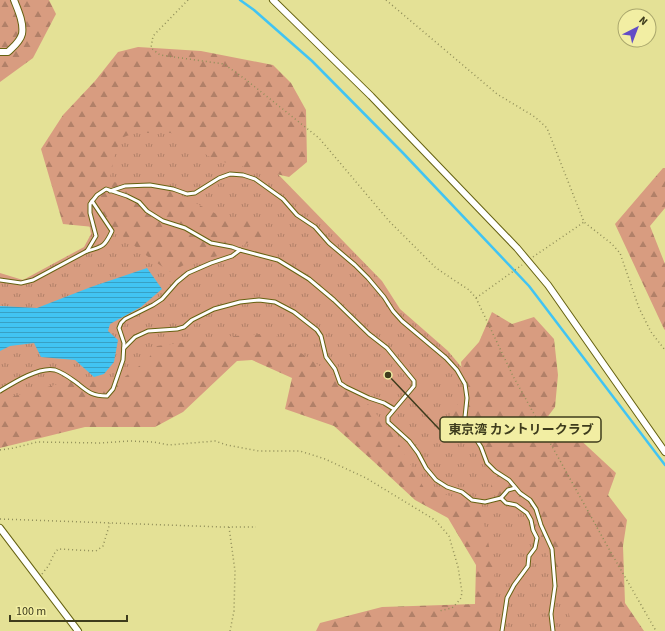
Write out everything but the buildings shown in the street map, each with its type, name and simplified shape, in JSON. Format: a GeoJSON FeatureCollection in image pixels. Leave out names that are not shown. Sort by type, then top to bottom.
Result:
{"type":"FeatureCollection","features":[{"type":"Feature","properties":{"kind":"street"},"geometry":{"type":"LineString","coordinates":[[0,52],[8,52],[17,43],[21,35],[22,27],[20,17],[14,0]]}},
{"type":"Feature","properties":{"kind":"street"},"geometry":{"type":"LineString","coordinates":[[274,0],[371,96],[517,248],[548,285],[665,452]]}},
{"type":"Feature","properties":{"kind":"street"},"geometry":{"type":"LineString","coordinates":[[0,528],[78,631]]}},
{"type":"Feature","properties":{"kind":"lane"},"geometry":{"type":"LineString","coordinates":[[87,251],[96,236],[90,213],[90,204],[97,195],[106,189],[110,190],[125,186],[150,185],[173,189],[187,194],[195,193],[219,178],[230,174],[243,175],[255,179],[283,199],[297,215],[315,227],[329,243],[355,264],[384,297],[402,321],[446,358],[457,370],[465,384],[467,398],[465,417],[469,428],[481,447],[487,463],[495,471],[509,480],[520,493],[530,500],[536,509],[541,525],[552,549],[555,586],[551,614],[553,631]]}},
{"type":"Feature","properties":{"kind":"lane"},"geometry":{"type":"LineString","coordinates":[[110,190],[138,202],[147,211],[163,221],[185,228],[211,243],[232,247],[278,260],[309,279],[334,300],[369,334],[387,348],[414,381],[414,386],[388,417],[388,422],[409,441],[418,453],[426,468],[436,480],[447,487],[462,492],[472,500],[485,502],[501,498],[508,490],[515,488]]}},
{"type":"Feature","properties":{"kind":"lane"},"geometry":{"type":"LineString","coordinates":[[0,280],[21,283],[33,280],[87,251],[99,248],[107,243],[112,231],[92,201]]}},
{"type":"Feature","properties":{"kind":"lane"},"geometry":{"type":"LineString","coordinates":[[0,390],[37,372],[54,370],[66,375],[89,393],[99,396],[107,396],[113,389],[123,360],[124,343],[119,328],[125,319],[162,299],[177,282],[188,273],[232,256],[240,250]]}},
{"type":"Feature","properties":{"kind":"lane"},"geometry":{"type":"LineString","coordinates":[[124,348],[135,337],[148,331],[177,329],[184,327],[192,320],[214,309],[240,302],[259,300],[275,302],[294,312],[317,330],[321,336],[326,357],[334,369],[340,383],[394,409]]}},
{"type":"Feature","properties":{"kind":"lane"},"geometry":{"type":"LineString","coordinates":[[501,498],[506,504],[516,505],[527,513],[532,520],[533,530],[537,538],[535,548],[529,556],[528,566],[514,585],[507,598],[502,631]]}},
{"type":"Feature","properties":{"kind":"path"},"geometry":{"type":"LineString","coordinates":[[188,0],[153,36],[151,48],[160,55],[224,64],[245,79],[319,138],[390,220],[436,268],[469,290],[476,298],[513,376],[656,631]]}},
{"type":"Feature","properties":{"kind":"path"},"geometry":{"type":"LineString","coordinates":[[386,0],[497,94],[535,117],[547,128],[584,222],[612,244],[620,253],[639,308],[651,332],[665,350]]}},
{"type":"Feature","properties":{"kind":"path"},"geometry":{"type":"LineString","coordinates":[[476,298],[584,222]]}},
{"type":"Feature","properties":{"kind":"path"},"geometry":{"type":"LineString","coordinates":[[0,450],[37,442],[100,443],[136,441],[169,445],[215,441],[227,445],[260,451],[300,451],[325,459],[366,478],[435,520],[449,536],[458,568],[462,592],[457,603],[452,608],[439,611]]}},
{"type":"Feature","properties":{"kind":"path"},"geometry":{"type":"LineString","coordinates":[[0,519],[256,527]]}},
{"type":"Feature","properties":{"kind":"path"},"geometry":{"type":"LineString","coordinates":[[38,578],[49,565],[58,549],[96,551],[103,546],[110,523]]}},
{"type":"Feature","properties":{"kind":"path"},"geometry":{"type":"LineString","coordinates":[[229,527],[234,572],[234,611],[230,631]]}},
{"type":"Feature","properties":{"kind":"green space"},"geometry":{"type":"Polygon","coordinates":[[[0,0],[49,0],[56,14],[33,58],[0,82],[0,0]]]}},
{"type":"Feature","properties":{"kind":"green space"},"geometry":{"type":"Polygon","coordinates":[[[138,47],[201,51],[273,65],[291,83],[306,110],[307,162],[289,177],[215,160],[171,133],[135,133],[121,138],[115,154],[109,182],[153,184],[182,196],[230,221],[249,221],[269,234],[218,256],[188,263],[170,272],[147,256],[114,229],[63,224],[41,149],[63,115],[95,81],[118,52],[138,47]]]}},
{"type":"Feature","properties":{"kind":"green space"},"geometry":{"type":"Polygon","coordinates":[[[133,129],[173,131],[273,169],[382,281],[400,309],[448,351],[490,401],[601,631],[479,631],[483,558],[462,515],[410,485],[264,349],[146,383],[0,417],[0,273],[23,280],[84,247],[91,234],[85,202],[117,137],[133,129]]]}},
{"type":"Feature","properties":{"kind":"green space"},"geometry":{"type":"Polygon","coordinates":[[[663,168],[665,168],[665,208],[650,226],[665,264],[665,330],[615,224],[663,168]]]}},
{"type":"Feature","properties":{"kind":"green space"},"geometry":{"type":"Polygon","coordinates":[[[492,312],[512,324],[534,317],[554,339],[558,375],[555,407],[534,435],[574,434],[616,473],[608,495],[627,520],[623,546],[625,603],[644,631],[576,631],[560,593],[532,510],[491,494],[491,451],[450,416],[464,395],[461,362],[479,342],[492,312]]]}},
{"type":"Feature","properties":{"kind":"green space"},"geometry":{"type":"Polygon","coordinates":[[[272,333],[353,389],[390,429],[424,488],[466,501],[481,511],[494,568],[497,631],[316,631],[320,623],[382,607],[475,604],[476,565],[448,518],[415,500],[334,426],[285,409],[292,378],[252,360],[237,361],[183,412],[155,427],[85,427],[0,448],[0,400],[80,378],[117,383],[146,362],[157,346],[223,337],[272,333]]]}},
{"type":"Feature","properties":{"kind":"water"},"geometry":{"type":"Polygon","coordinates":[[[147,268],[162,289],[141,307],[110,324],[108,331],[118,340],[114,362],[104,374],[94,377],[75,360],[41,357],[34,343],[10,346],[0,351],[0,306],[37,308],[91,287],[147,268]]]}},
{"type":"Feature","properties":{"kind":"waterway"},"geometry":{"type":"LineString","coordinates":[[240,0],[254,10],[312,61],[403,153],[529,286],[665,465]]}},
{"type":"Feature","properties":{"kind":"place","name":"東京湾 カントリークラブ"},"geometry":{"type":"Point","coordinates":[388,375]}}]}
